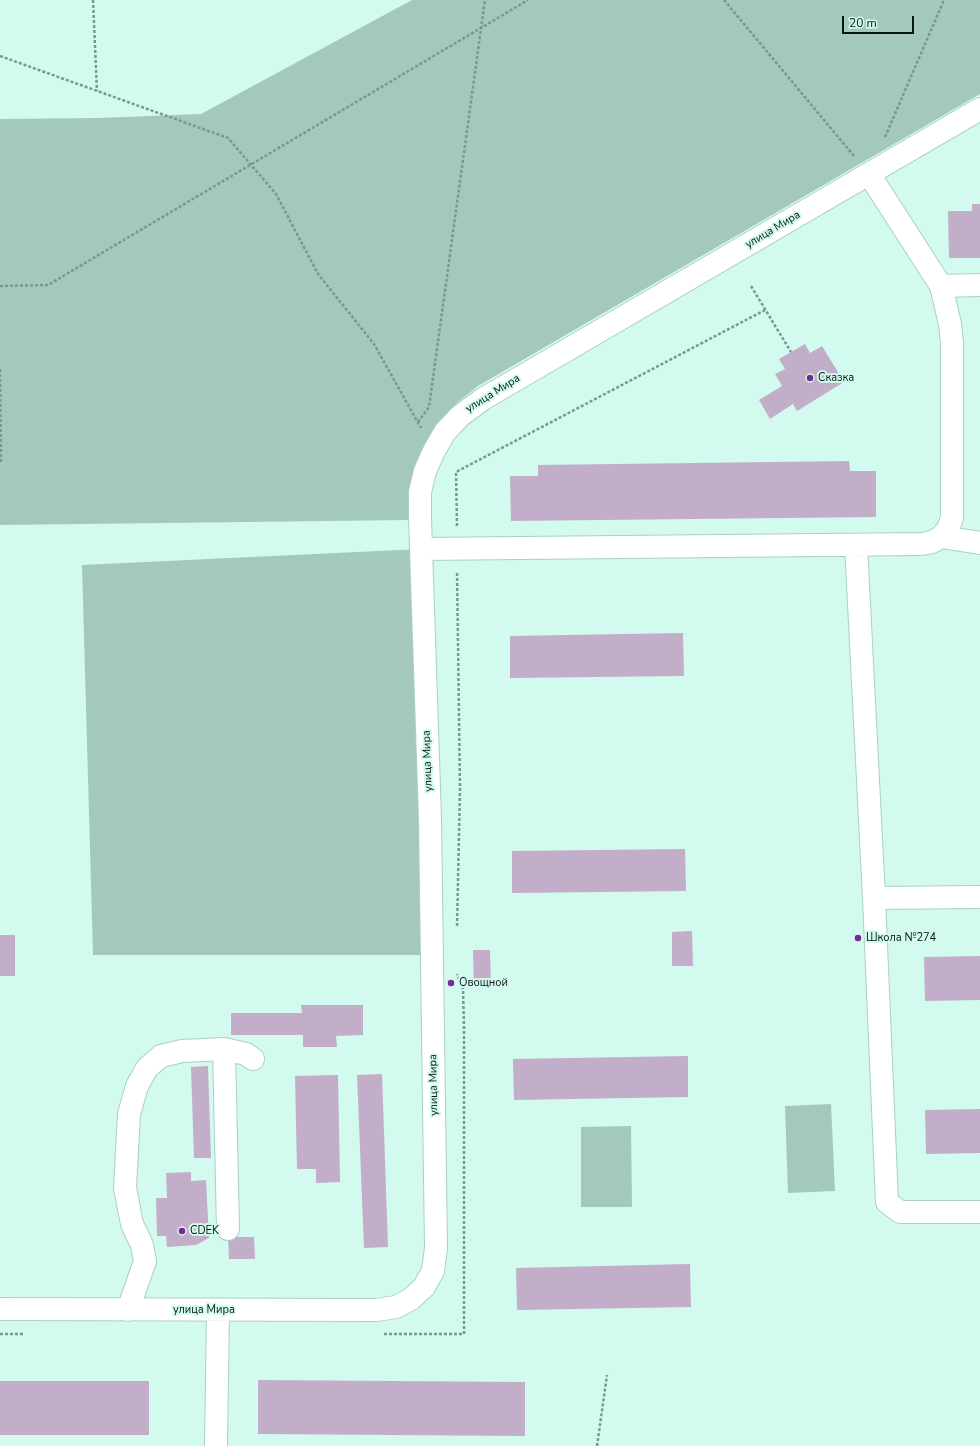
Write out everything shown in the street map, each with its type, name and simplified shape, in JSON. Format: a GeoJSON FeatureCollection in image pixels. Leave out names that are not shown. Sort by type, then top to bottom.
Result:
{"type":"FeatureCollection","features":[{"type":"Feature","properties":{"kind":"street","name":"улица Мира"},"geometry":{"type":"LineString","coordinates":[[0,1309],[376,1310],[396,1307],[411,1299],[424,1287],[433,1271],[436,1248],[432,940],[420,492],[425,471],[434,451],[445,432],[460,416],[483,399],[980,109]]}},
{"type":"Feature","properties":{"kind":"street"},"geometry":{"type":"LineString","coordinates":[[421,549],[922,544],[941,538],[948,529],[952,518],[952,342],[950,324],[941,286],[869,174]]}},
{"type":"Feature","properties":{"kind":"street"},"geometry":{"type":"LineString","coordinates":[[941,286],[980,285]]}},
{"type":"Feature","properties":{"kind":"street"},"geometry":{"type":"LineString","coordinates":[[941,538],[980,543]]}},
{"type":"Feature","properties":{"kind":"street"},"geometry":{"type":"LineString","coordinates":[[856,544],[874,898],[887,1202],[900,1212],[980,1212]]}},
{"type":"Feature","properties":{"kind":"street"},"geometry":{"type":"LineString","coordinates":[[874,898],[980,897]]}},
{"type":"Feature","properties":{"kind":"street"},"geometry":{"type":"LineString","coordinates":[[128,1310],[145,1261],[142,1245],[132,1224],[125,1188],[129,1114],[137,1086],[147,1068],[161,1056],[182,1051],[224,1049],[246,1054],[253,1058]]}},
{"type":"Feature","properties":{"kind":"street"},"geometry":{"type":"LineString","coordinates":[[224,1049],[228,1229]]}},
{"type":"Feature","properties":{"kind":"street"},"geometry":{"type":"LineString","coordinates":[[216,1446],[218,1310]]}},
{"type":"Feature","properties":{"kind":"path"},"geometry":{"type":"LineString","coordinates":[[93,0],[97,91]]}},
{"type":"Feature","properties":{"kind":"path"},"geometry":{"type":"LineString","coordinates":[[418,422],[429,407],[485,0]]}},
{"type":"Feature","properties":{"kind":"path"},"geometry":{"type":"LineString","coordinates":[[0,286],[48,285],[528,0]]}},
{"type":"Feature","properties":{"kind":"path"},"geometry":{"type":"LineString","coordinates":[[724,0],[869,174]]}},
{"type":"Feature","properties":{"kind":"path"},"geometry":{"type":"LineString","coordinates":[[884,137],[944,0]]}},
{"type":"Feature","properties":{"kind":"path"},"geometry":{"type":"LineString","coordinates":[[0,56],[228,138],[276,194],[318,274],[374,344],[434,451]]}},
{"type":"Feature","properties":{"kind":"path"},"geometry":{"type":"LineString","coordinates":[[751,286],[791,352]]}},
{"type":"Feature","properties":{"kind":"path"},"geometry":{"type":"LineString","coordinates":[[0,369],[0,462]]}},
{"type":"Feature","properties":{"kind":"path"},"geometry":{"type":"LineString","coordinates":[[377,1334],[464,1334],[464,1028],[463,989],[455,971]]}},
{"type":"Feature","properties":{"kind":"path"},"geometry":{"type":"LineString","coordinates":[[0,1334],[23,1334]]}},
{"type":"Feature","properties":{"kind":"path"},"geometry":{"type":"LineString","coordinates":[[596,1446],[607,1375]]}},
{"type":"Feature","properties":{"kind":"shaded area"},"geometry":{"type":"Polygon","coordinates":[[[412,0],[980,0],[980,94],[478,386],[458,402],[439,422],[410,520],[0,525],[0,119],[99,118],[201,114],[412,0]]]}},
{"type":"Feature","properties":{"kind":"shaded area"},"geometry":{"type":"Polygon","coordinates":[[[421,549],[431,955],[93,955],[82,565],[421,549]]]}},
{"type":"Feature","properties":{"kind":"shaded area"},"geometry":{"type":"Polygon","coordinates":[[[831,1104],[835,1191],[788,1193],[785,1106],[831,1104]]]}},
{"type":"Feature","properties":{"kind":"shaded area"},"geometry":{"type":"Polygon","coordinates":[[[631,1126],[632,1207],[581,1207],[581,1127],[631,1126]]]}},
{"type":"Feature","properties":{"kind":"building"},"geometry":{"type":"Polygon","coordinates":[[[972,204],[980,204],[980,258],[949,258],[948,211],[972,211],[972,204]]]}},
{"type":"Feature","properties":{"kind":"building","name":"Сказка"},"geometry":{"type":"Polygon","coordinates":[[[805,344],[810,353],[822,346],[844,382],[797,411],[793,404],[770,419],[759,400],[782,386],[775,374],[785,369],[779,359],[805,344]]]}},
{"type":"Feature","properties":{"kind":"building"},"geometry":{"type":"Polygon","coordinates":[[[849,461],[850,471],[876,471],[876,517],[511,521],[510,476],[538,476],[538,465],[849,461]]]}},
{"type":"Feature","properties":{"kind":"building"},"geometry":{"type":"Polygon","coordinates":[[[683,633],[684,676],[510,678],[510,636],[683,633]]]}},
{"type":"Feature","properties":{"kind":"building"},"geometry":{"type":"Polygon","coordinates":[[[685,849],[686,891],[512,893],[512,851],[685,849]]]}},
{"type":"Feature","properties":{"kind":"building"},"geometry":{"type":"Polygon","coordinates":[[[692,931],[693,966],[672,966],[672,932],[692,931]]]}},
{"type":"Feature","properties":{"kind":"building"},"geometry":{"type":"Polygon","coordinates":[[[0,935],[15,935],[15,976],[0,976],[0,935]]]}},
{"type":"Feature","properties":{"kind":"building"},"geometry":{"type":"Polygon","coordinates":[[[473,950],[490,950],[491,987],[474,987],[473,950]]]}},
{"type":"Feature","properties":{"kind":"building","name":"Школа №274"},"geometry":{"type":"Polygon","coordinates":[[[980,956],[980,1000],[925,1001],[924,957],[980,956]]]}},
{"type":"Feature","properties":{"kind":"building"},"geometry":{"type":"Polygon","coordinates":[[[301,1005],[363,1005],[363,1035],[336,1036],[337,1047],[303,1047],[303,1035],[231,1035],[231,1013],[302,1013],[301,1005]]]}},
{"type":"Feature","properties":{"kind":"building"},"geometry":{"type":"Polygon","coordinates":[[[688,1056],[688,1097],[514,1100],[513,1059],[688,1056]]]}},
{"type":"Feature","properties":{"kind":"building"},"geometry":{"type":"Polygon","coordinates":[[[208,1066],[211,1158],[194,1158],[191,1067],[208,1066]]]}},
{"type":"Feature","properties":{"kind":"building"},"geometry":{"type":"Polygon","coordinates":[[[382,1074],[388,1247],[364,1248],[357,1075],[382,1074]]]}},
{"type":"Feature","properties":{"kind":"building"},"geometry":{"type":"Polygon","coordinates":[[[338,1075],[340,1182],[316,1183],[316,1169],[297,1169],[295,1076],[338,1075]]]}},
{"type":"Feature","properties":{"kind":"building"},"geometry":{"type":"Polygon","coordinates":[[[980,1109],[980,1153],[926,1154],[925,1110],[980,1109]]]}},
{"type":"Feature","properties":{"kind":"building"},"geometry":{"type":"Polygon","coordinates":[[[191,1172],[191,1181],[206,1180],[209,1238],[196,1245],[167,1247],[166,1236],[157,1236],[156,1198],[167,1198],[166,1173],[191,1172]]]}},
{"type":"Feature","properties":{"kind":"building"},"geometry":{"type":"Polygon","coordinates":[[[228,1237],[254,1237],[255,1259],[229,1259],[228,1237]]]}},
{"type":"Feature","properties":{"kind":"building"},"geometry":{"type":"Polygon","coordinates":[[[690,1264],[691,1307],[517,1310],[516,1268],[690,1264]]]}},
{"type":"Feature","properties":{"kind":"building"},"geometry":{"type":"Polygon","coordinates":[[[258,1380],[525,1382],[525,1436],[258,1434],[258,1380]]]}},
{"type":"Feature","properties":{"kind":"building"},"geometry":{"type":"Polygon","coordinates":[[[0,1381],[149,1381],[149,1435],[0,1435],[0,1381]]]}},
{"type":"Feature","properties":{"kind":"place","name":"Сказка"},"geometry":{"type":"Point","coordinates":[810,378]}},
{"type":"Feature","properties":{"kind":"place","name":"Школа №274"},"geometry":{"type":"Point","coordinates":[858,938]}},
{"type":"Feature","properties":{"kind":"place","name":"Овощной"},"geometry":{"type":"Point","coordinates":[451,983]}},
{"type":"Feature","properties":{"kind":"place","name":"CDEK"},"geometry":{"type":"Point","coordinates":[182,1231]}}]}
